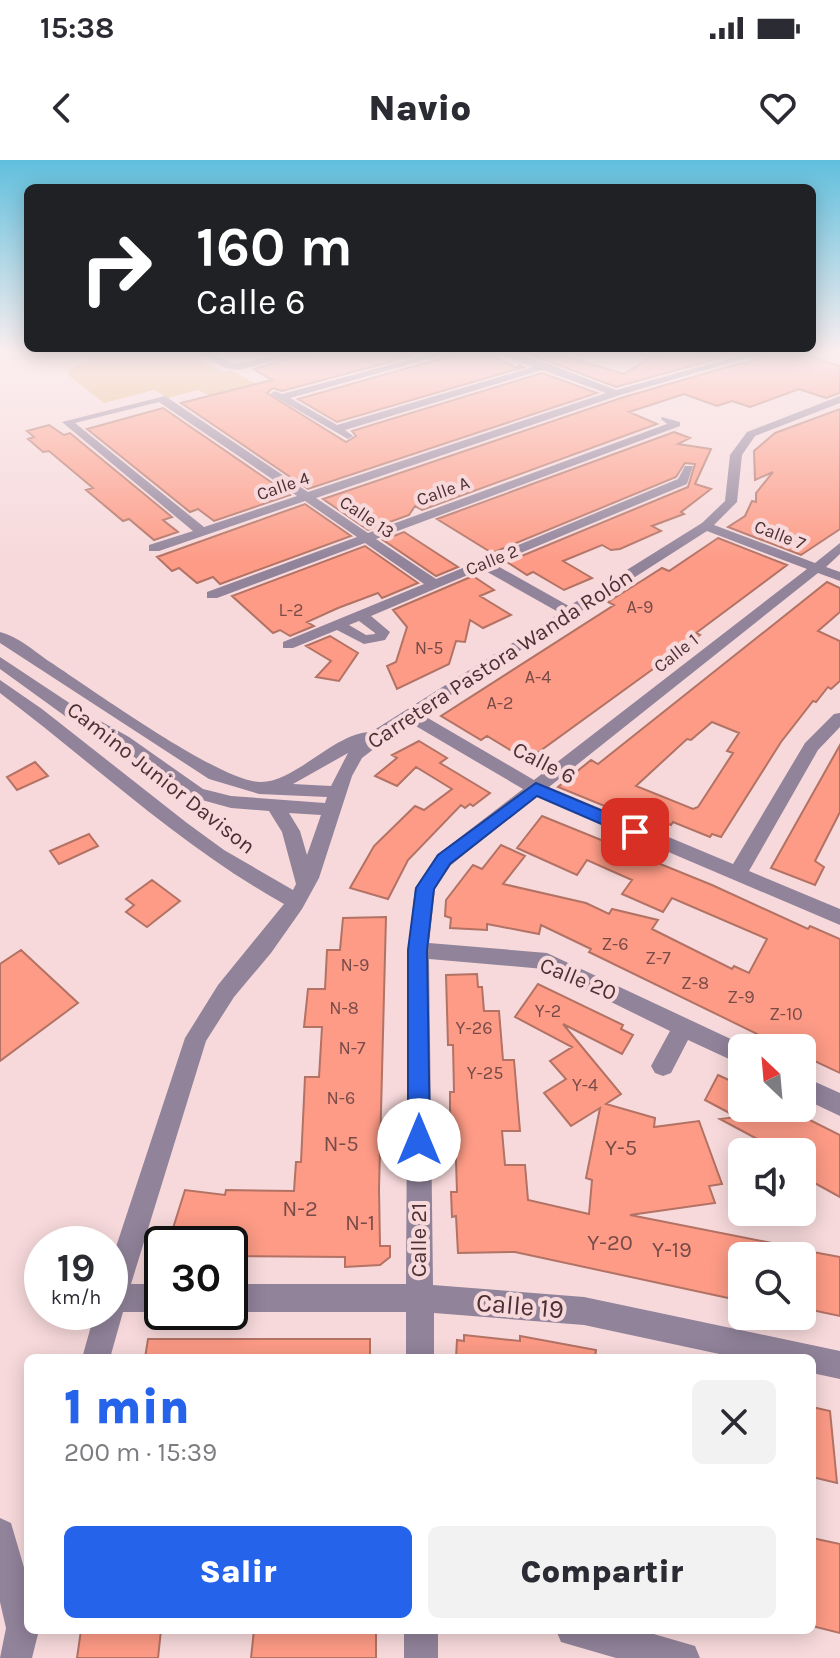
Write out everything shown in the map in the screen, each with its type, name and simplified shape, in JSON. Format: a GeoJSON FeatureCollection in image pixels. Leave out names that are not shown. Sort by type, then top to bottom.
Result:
{"type":"FeatureCollection","features":[{"type":"Feature","properties":{"kind":"street","name":"Calle 13"},"geometry":{"type":"LineString","coordinates":[[67,422],[203,532]]}},
{"type":"Feature","properties":{"kind":"street","name":"Calle 13"},"geometry":{"type":"LineString","coordinates":[[196,422],[434,584]]}},
{"type":"Feature","properties":{"kind":"street"},"geometry":{"type":"LineString","coordinates":[[324,422],[348,436]]}},
{"type":"Feature","properties":{"kind":"street"},"geometry":{"type":"LineString","coordinates":[[336,429],[360,422]]}},
{"type":"Feature","properties":{"kind":"street","name":"Calle 4"},"geometry":{"type":"LineString","coordinates":[[154,548],[530,422]]}},
{"type":"Feature","properties":{"kind":"street","name":"Calle A"},"geometry":{"type":"LineString","coordinates":[[212,595],[676,424],[672,422]]}},
{"type":"Feature","properties":{"kind":"street","name":"Carretera Pastora Wanda Rolón"},"geometry":{"type":"LineString","coordinates":[[128,1250],[196,1038],[226,991],[264,947],[301,893],[334,801],[356,754],[383,731],[706,526],[731,502],[736,455],[751,434],[782,422]]}},
{"type":"Feature","properties":{"kind":"street","name":"Calle 2"},"geometry":{"type":"LineString","coordinates":[[288,645],[683,481],[689,468]]}},
{"type":"Feature","properties":{"kind":"street","name":"Calle 7"},"geometry":{"type":"LineString","coordinates":[[706,526],[840,577]]}},
{"type":"Feature","properties":{"kind":"street","name":"Calle 1"},"geometry":{"type":"LineString","coordinates":[[536,789],[840,547]]}},
{"type":"Feature","properties":{"kind":"street"},"geometry":{"type":"LineString","coordinates":[[483,564],[569,612]]}},
{"type":"Feature","properties":{"kind":"street"},"geometry":{"type":"LineString","coordinates":[[338,624],[364,640],[380,637],[383,632],[361,615]]}},
{"type":"Feature","properties":{"kind":"street"},"geometry":{"type":"LineString","coordinates":[[0,636],[215,775],[259,788],[334,801]]}},
{"type":"Feature","properties":{"kind":"street"},"geometry":{"type":"LineString","coordinates":[[0,662],[197,793],[231,802],[275,806],[334,801]]}},
{"type":"Feature","properties":{"kind":"street","name":"Camino Junior Davison"},"geometry":{"type":"LineString","coordinates":[[0,685],[227,863],[301,893]]}},
{"type":"Feature","properties":{"kind":"street","name":"Calle 6"},"geometry":{"type":"LineString","coordinates":[[410,715],[536,789],[840,917]]}},
{"type":"Feature","properties":{"kind":"street"},"geometry":{"type":"LineString","coordinates":[[737,874],[811,747],[840,718]]}},
{"type":"Feature","properties":{"kind":"street"},"geometry":{"type":"LineString","coordinates":[[259,788],[300,775],[334,753],[383,731]]}},
{"type":"Feature","properties":{"kind":"street","name":"Calle 21"},"geometry":{"type":"LineString","coordinates":[[420,1354],[418,950],[425,888],[444,860],[536,789]]}},
{"type":"Feature","properties":{"kind":"street"},"geometry":{"type":"LineString","coordinates":[[275,806],[291,831],[301,893]]}},
{"type":"Feature","properties":{"kind":"street","name":"Calle 20"},"geometry":{"type":"LineString","coordinates":[[418,950],[547,961],[728,1048]]}},
{"type":"Feature","properties":{"kind":"street"},"geometry":{"type":"LineString","coordinates":[[663,1066],[684,1026]]}},
{"type":"Feature","properties":{"kind":"street"},"geometry":{"type":"LineString","coordinates":[[816,1093],[840,1105]]}},
{"type":"Feature","properties":{"kind":"street","name":"Calle 19"},"geometry":{"type":"LineString","coordinates":[[248,1298],[420,1298],[584,1311],[786,1354]]}},
{"type":"Feature","properties":{"kind":"street","name":"Carretera Pastora Wanda Rolón"},"geometry":{"type":"LineString","coordinates":[[97,1354],[104,1330]]}},
{"type":"Feature","properties":{"kind":"street"},"geometry":{"type":"LineString","coordinates":[[816,1360],[840,1365]]}},
{"type":"Feature","properties":{"kind":"street"},"geometry":{"type":"LineString","coordinates":[[0,1534],[22,1632]]}},
{"type":"Feature","properties":{"kind":"street"},"geometry":{"type":"LineString","coordinates":[[421,1634],[421,1658]]}},
{"type":"Feature","properties":{"kind":"street"},"geometry":{"type":"LineString","coordinates":[[589,1634],[683,1658]]}},
{"type":"Feature","properties":{"kind":"building"},"geometry":{"type":"Polygon","coordinates":[[[113,422],[183,422],[290,495],[214,521],[198,509],[190,512],[87,429],[113,422]]]}},
{"type":"Feature","properties":{"kind":"building"},"geometry":{"type":"Polygon","coordinates":[[[209,422],[314,422],[346,442],[356,436],[352,431],[382,422],[510,422],[308,489],[209,422]]]}},
{"type":"Feature","properties":{"kind":"building"},"geometry":{"type":"Polygon","coordinates":[[[550,422],[657,424],[422,510],[415,506],[409,515],[368,530],[323,499],[550,422]]]}},
{"type":"Feature","properties":{"kind":"building"},"geometry":{"type":"Polygon","coordinates":[[[805,422],[840,422],[840,529],[801,555],[728,527],[745,516],[752,501],[756,502],[756,493],[773,472],[755,480],[754,451],[775,433],[805,422]]]}},
{"type":"Feature","properties":{"kind":"building"},"geometry":{"type":"Polygon","coordinates":[[[49,425],[64,435],[70,433],[172,517],[163,520],[178,532],[154,540],[129,519],[123,521],[86,490],[93,488],[49,451],[43,452],[28,439],[34,437],[27,431],[49,425]]]}},
{"type":"Feature","properties":{"kind":"building"},"geometry":{"type":"Polygon","coordinates":[[[674,432],[690,438],[678,444],[711,449],[695,484],[711,489],[681,512],[684,514],[652,526],[661,531],[620,549],[611,550],[602,545],[563,561],[592,578],[564,590],[533,572],[527,575],[507,562],[688,487],[695,464],[685,463],[676,477],[492,553],[437,519],[674,432]]]}},
{"type":"Feature","properties":{"kind":"building"},"geometry":{"type":"Polygon","coordinates":[[[305,504],[351,536],[220,584],[213,577],[197,583],[179,568],[172,571],[157,557],[305,504]]]}},
{"type":"Feature","properties":{"kind":"building"},"geometry":{"type":"Polygon","coordinates":[[[404,532],[458,567],[436,576],[383,540],[404,532]]]}},
{"type":"Feature","properties":{"kind":"building"},"geometry":{"type":"Polygon","coordinates":[[[718,538],[787,565],[696,633],[700,635],[533,756],[525,759],[487,736],[481,740],[441,716],[614,605],[608,602],[662,568],[669,571],[718,538]]]}},
{"type":"Feature","properties":{"kind":"building"},"geometry":{"type":"Polygon","coordinates":[[[365,546],[418,583],[382,598],[378,593],[338,608],[307,622],[314,626],[290,636],[280,630],[273,633],[232,596],[365,546]]]}},
{"type":"Feature","properties":{"kind":"building"},"geometry":{"type":"Polygon","coordinates":[[[473,576],[494,590],[480,596],[511,615],[483,628],[470,620],[465,642],[456,641],[449,664],[397,689],[387,666],[396,662],[407,627],[393,610],[473,576]]]}},
{"type":"Feature","properties":{"kind":"building"},"geometry":{"type":"Polygon","coordinates":[[[827,582],[840,588],[840,612],[818,631],[840,641],[840,681],[831,689],[828,687],[816,702],[813,701],[781,742],[721,837],[712,834],[710,837],[673,822],[671,825],[634,810],[629,816],[558,787],[591,760],[598,764],[827,582]],[[712,722],[691,740],[687,739],[636,786],[693,809],[698,807],[733,753],[727,751],[739,733],[712,722]]]}},
{"type":"Feature","properties":{"kind":"building"},"geometry":{"type":"Polygon","coordinates":[[[330,636],[358,653],[339,681],[316,677],[331,661],[306,646],[330,636]]]}},
{"type":"Feature","properties":{"kind":"building"},"geometry":{"type":"Polygon","coordinates":[[[419,741],[447,758],[440,763],[490,793],[473,806],[470,804],[465,808],[461,805],[408,860],[388,899],[350,888],[374,846],[415,806],[424,810],[452,789],[416,767],[397,786],[375,776],[397,758],[392,755],[419,741]]]}},
{"type":"Feature","properties":{"kind":"building"},"geometry":{"type":"Polygon","coordinates":[[[840,745],[840,812],[815,861],[824,867],[815,885],[771,868],[840,745]]]}},
{"type":"Feature","properties":{"kind":"building"},"geometry":{"type":"Polygon","coordinates":[[[35,762],[48,776],[17,790],[7,777],[35,762]]]}},
{"type":"Feature","properties":{"kind":"building"},"geometry":{"type":"Polygon","coordinates":[[[542,816],[712,885],[808,929],[810,926],[840,939],[840,1073],[816,1062],[816,1034],[757,1034],[589,952],[591,949],[541,925],[539,934],[487,924],[487,930],[450,928],[451,918],[445,916],[446,900],[473,865],[482,869],[501,845],[525,856],[503,884],[586,903],[609,914],[612,909],[658,920],[652,929],[732,969],[734,966],[749,973],[767,939],[672,898],[663,912],[622,894],[632,880],[587,860],[577,875],[517,848],[542,816]]]}},
{"type":"Feature","properties":{"kind":"building"},"geometry":{"type":"Polygon","coordinates":[[[89,834],[98,846],[59,864],[50,851],[89,834]]]}},
{"type":"Feature","properties":{"kind":"building"},"geometry":{"type":"Polygon","coordinates":[[[152,880],[180,901],[147,927],[126,912],[134,905],[126,899],[152,880]]]}},
{"type":"Feature","properties":{"kind":"building"},"geometry":{"type":"Polygon","coordinates":[[[386,917],[379,1189],[380,1246],[390,1246],[390,1257],[380,1265],[345,1267],[345,1257],[248,1256],[248,1226],[174,1226],[185,1190],[225,1195],[226,1190],[294,1191],[296,1162],[301,1162],[305,1077],[319,1077],[322,1027],[304,1027],[308,989],[325,989],[327,950],[340,950],[343,918],[386,917]]]}},
{"type":"Feature","properties":{"kind":"building"},"geometry":{"type":"Polygon","coordinates":[[[21,950],[78,1003],[0,1061],[0,964],[21,950]]]}},
{"type":"Feature","properties":{"kind":"building"},"geometry":{"type":"Polygon","coordinates":[[[477,974],[478,987],[482,987],[484,1011],[499,1011],[503,1060],[514,1060],[520,1131],[502,1131],[505,1165],[525,1165],[528,1200],[589,1214],[592,1180],[586,1178],[600,1108],[571,1126],[544,1093],[566,1079],[550,1061],[572,1047],[515,1017],[538,984],[623,1025],[621,1029],[633,1035],[622,1054],[563,1024],[621,1094],[606,1104],[655,1118],[654,1127],[699,1121],[722,1184],[709,1186],[715,1203],[630,1215],[767,1242],[728,1242],[728,1298],[515,1252],[458,1253],[456,1216],[452,1217],[451,1192],[457,1192],[455,1131],[450,1131],[450,1092],[454,1092],[453,1045],[448,1045],[446,975],[477,974]]]}},
{"type":"Feature","properties":{"kind":"building"},"geometry":{"type":"Polygon","coordinates":[[[718,1075],[728,1080],[728,1112],[705,1100],[718,1075]]]}},
{"type":"Feature","properties":{"kind":"building"},"geometry":{"type":"Polygon","coordinates":[[[728,1118],[728,1122],[814,1122],[840,1135],[840,1197],[816,1184],[816,1138],[756,1138],[720,1119],[728,1118]]]}},
{"type":"Feature","properties":{"kind":"building"},"geometry":{"type":"Polygon","coordinates":[[[816,1253],[840,1257],[840,1316],[816,1311],[816,1253]]]}},
{"type":"Feature","properties":{"kind":"building"},"geometry":{"type":"Polygon","coordinates":[[[464,1335],[520,1341],[520,1336],[596,1350],[596,1354],[456,1354],[457,1340],[464,1341],[464,1335]]]}},
{"type":"Feature","properties":{"kind":"building"},"geometry":{"type":"Polygon","coordinates":[[[148,1339],[370,1339],[370,1354],[146,1354],[148,1339]]]}},
{"type":"Feature","properties":{"kind":"building"},"geometry":{"type":"Polygon","coordinates":[[[816,1408],[830,1411],[837,1483],[816,1478],[816,1408]]]}},
{"type":"Feature","properties":{"kind":"building"},"geometry":{"type":"Polygon","coordinates":[[[816,1539],[840,1544],[840,1633],[816,1627],[816,1539]]]}},
{"type":"Feature","properties":{"kind":"building"},"geometry":{"type":"Polygon","coordinates":[[[80,1634],[161,1634],[158,1658],[77,1658],[80,1634]]]}},
{"type":"Feature","properties":{"kind":"building"},"geometry":{"type":"Polygon","coordinates":[[[254,1634],[376,1634],[376,1658],[251,1658],[254,1634]]]}},
{"type":"Feature","properties":{"kind":"route"},"geometry":{"type":"LineString","coordinates":[[419,1140],[418,950],[425,888],[444,860],[536,789],[635,832]]}}]}
